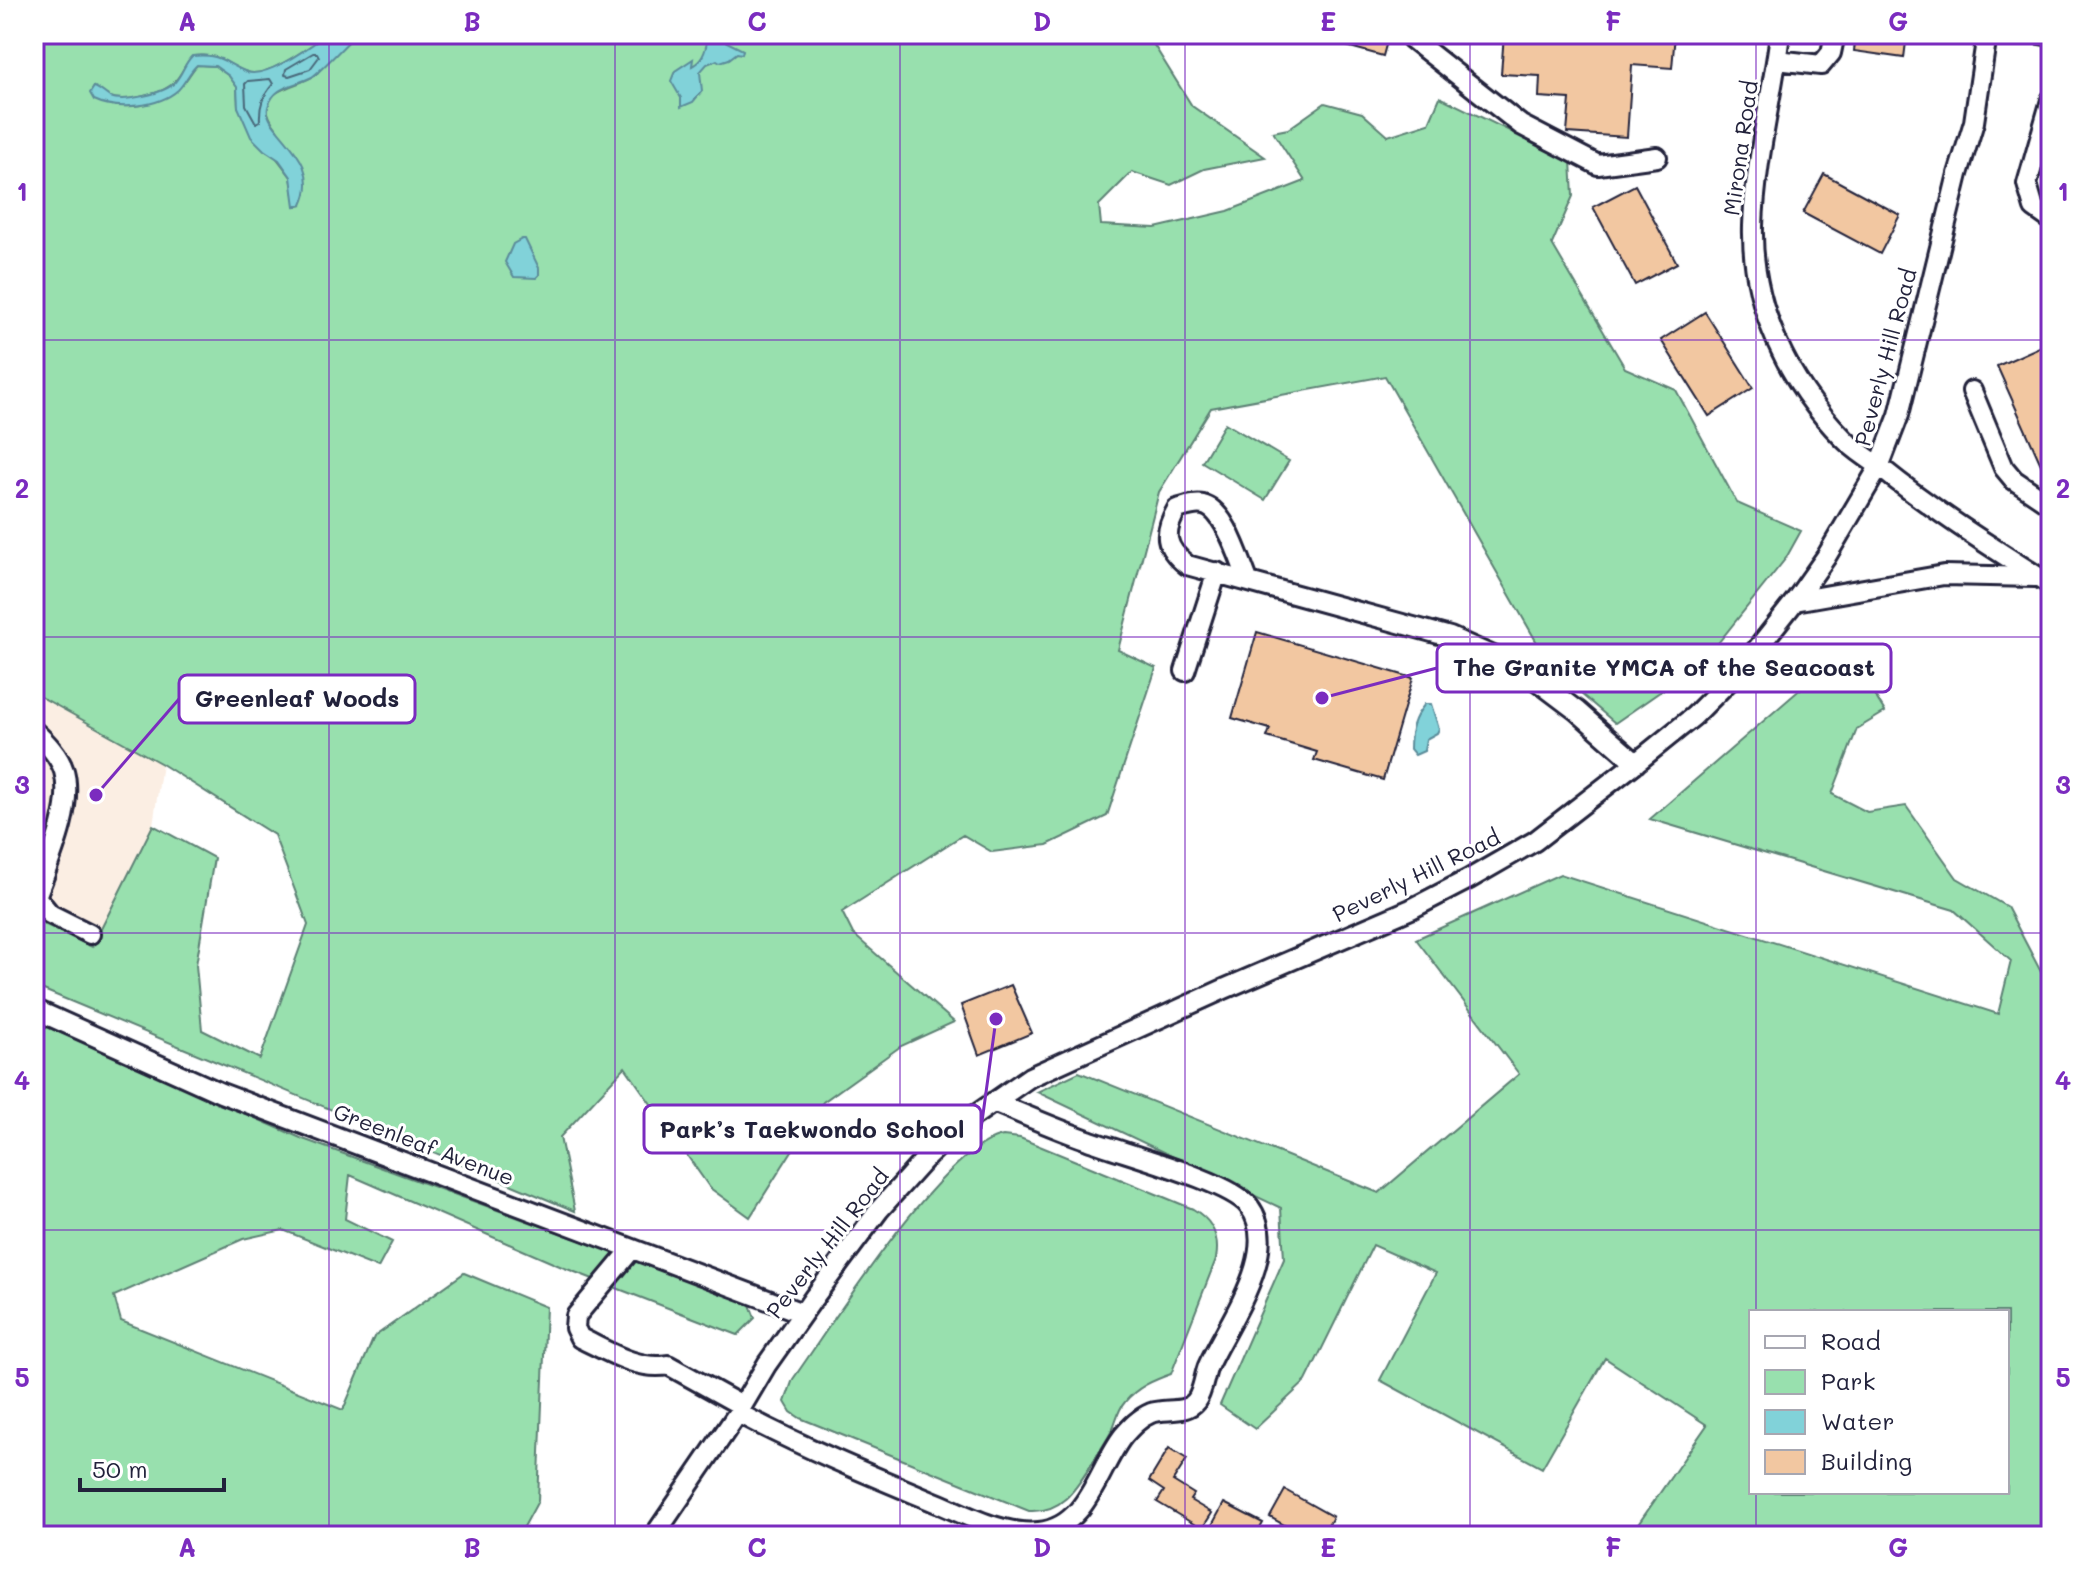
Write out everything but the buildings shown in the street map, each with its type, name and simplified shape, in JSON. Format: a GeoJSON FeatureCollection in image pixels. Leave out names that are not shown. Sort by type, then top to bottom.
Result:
{"type":"FeatureCollection","features":[{"type":"Feature","properties":{"kind":"street"},"geometry":{"type":"LineString","coordinates":[[1413,34],[1412,39],[1521,125],[1598,165],[1657,157]]}},
{"type":"Feature","properties":{"kind":"street","name":"Mirona Road"},"geometry":{"type":"LineString","coordinates":[[1780,34],[1753,229],[1759,293],[1771,330],[1796,379],[1845,440],[1905,488],[2044,581]]}},
{"type":"Feature","properties":{"kind":"street"},"geometry":{"type":"LineString","coordinates":[[1777,60],[1821,65],[1831,53],[1835,34]]}},
{"type":"Feature","properties":{"kind":"street","name":"Peverly Hill Road"},"geometry":{"type":"LineString","coordinates":[[654,1536],[802,1313],[879,1210],[958,1127],[1030,1077],[1411,909],[1535,841],[1694,716],[1732,678],[1795,601],[1826,557],[1879,467],[1899,415],[1958,174],[1974,122],[1987,34]]}},
{"type":"Feature","properties":{"kind":"street"},"geometry":{"type":"LineString","coordinates":[[2039,34],[2051,36]]}},
{"type":"Feature","properties":{"kind":"street"},"geometry":{"type":"LineString","coordinates":[[2051,100],[2027,184],[2034,208],[2051,220]]}},
{"type":"Feature","properties":{"kind":"street"},"geometry":{"type":"LineString","coordinates":[[1972,391],[2004,468],[2014,480],[2051,505]]}},
{"type":"Feature","properties":{"kind":"street"},"geometry":{"type":"LineString","coordinates":[[1248,580],[1222,520],[1214,510],[1202,504],[1177,509],[1168,524],[1168,541],[1175,556],[1187,565],[1450,637],[1520,668],[1577,711],[1636,763]]}},
{"type":"Feature","properties":{"kind":"street"},"geometry":{"type":"LineString","coordinates":[[1185,671],[1217,572]]}},
{"type":"Feature","properties":{"kind":"street"},"geometry":{"type":"LineString","coordinates":[[1795,601],[1944,575],[2044,581]]}},
{"type":"Feature","properties":{"kind":"street"},"geometry":{"type":"LineString","coordinates":[[34,731],[51,748],[63,768],[68,790],[64,812],[36,897],[50,914],[90,934]]}},
{"type":"Feature","properties":{"kind":"street","name":"Greenleaf Avenue"},"geometry":{"type":"LineString","coordinates":[[34,1009],[221,1093],[802,1313]]}},
{"type":"Feature","properties":{"kind":"street"},"geometry":{"type":"LineString","coordinates":[[632,1249],[576,1316],[575,1328],[580,1338],[627,1360],[655,1368],[668,1365],[792,1441],[889,1483],[982,1521],[1025,1533],[1043,1532],[1074,1514],[1087,1500],[1121,1438],[1136,1422],[1152,1413],[1186,1408],[1197,1401],[1208,1367],[1256,1263],[1261,1229],[1247,1202],[1224,1187],[1087,1140],[993,1102]]}},
{"type":"Feature","properties":{"kind":"shaded area"},"geometry":{"type":"Polygon","coordinates":[[[34,693],[162,764],[153,825],[92,948],[34,919],[34,693]]]}},
{"type":"Feature","properties":{"kind":"green space"},"geometry":{"type":"Polygon","coordinates":[[[34,34],[327,34],[265,71],[247,72],[217,58],[193,56],[175,81],[154,93],[117,99],[94,87],[91,93],[114,105],[140,105],[153,102],[177,89],[197,65],[215,66],[229,76],[237,87],[238,107],[291,177],[296,206],[302,205],[267,106],[278,92],[316,74],[356,34],[1147,34],[1192,106],[1265,157],[1204,169],[1171,185],[1132,172],[1099,205],[1101,225],[1155,228],[1228,211],[1305,181],[1273,132],[1288,129],[1325,103],[1362,113],[1388,136],[1429,123],[1440,97],[1571,161],[1573,196],[1552,244],[1625,368],[1676,390],[1737,503],[1801,531],[1786,558],[1703,662],[1615,723],[1552,669],[1385,376],[1211,408],[1159,492],[1118,650],[1156,668],[1107,816],[1047,845],[992,852],[963,835],[842,912],[853,934],[954,1022],[901,1046],[823,1102],[750,1217],[710,1188],[625,1067],[560,1137],[575,1211],[34,986],[34,919],[92,947],[153,825],[214,858],[196,965],[202,1030],[260,1059],[308,925],[274,835],[162,764],[34,693],[34,34]]]}},
{"type":"Feature","properties":{"kind":"green space"},"geometry":{"type":"Polygon","coordinates":[[[1225,423],[1289,461],[1265,500],[1202,462],[1225,423]]]}},
{"type":"Feature","properties":{"kind":"green space"},"geometry":{"type":"Polygon","coordinates":[[[1811,680],[1871,689],[1885,712],[1857,729],[1832,794],[1867,812],[1906,806],[1957,878],[2007,907],[2051,991],[2051,1536],[1630,1536],[1707,1425],[1605,1358],[1542,1468],[1380,1380],[1436,1273],[1373,1245],[1306,1381],[1255,1429],[1220,1405],[1284,1259],[1281,1208],[1037,1092],[1079,1072],[1379,1193],[1519,1074],[1416,939],[1560,874],[1998,1014],[2011,961],[1954,910],[1650,819],[1811,680]]]}},
{"type":"Feature","properties":{"kind":"green space"},"geometry":{"type":"Polygon","coordinates":[[[34,1021],[303,1139],[749,1302],[755,1318],[738,1335],[562,1267],[350,1175],[345,1219],[392,1242],[378,1268],[283,1230],[243,1239],[114,1296],[121,1321],[343,1410],[374,1337],[464,1273],[546,1307],[538,1501],[519,1536],[51,1536],[34,1527],[34,1021]]]}},
{"type":"Feature","properties":{"kind":"green space"},"geometry":{"type":"Polygon","coordinates":[[[1003,1136],[1020,1138],[1193,1209],[1210,1224],[1217,1243],[1216,1259],[1171,1374],[1146,1385],[1130,1397],[1120,1409],[1108,1438],[1075,1489],[1060,1503],[1041,1510],[1029,1511],[800,1418],[791,1412],[785,1402],[793,1379],[889,1242],[920,1204],[950,1171],[978,1147],[1003,1136]]]}},
{"type":"Feature","properties":{"kind":"water"},"geometry":{"type":"Polygon","coordinates":[[[327,34],[356,34],[312,77],[275,94],[268,107],[274,126],[300,159],[306,172],[307,188],[302,205],[295,206],[291,177],[279,160],[251,137],[238,107],[237,87],[229,76],[215,66],[197,65],[178,90],[149,104],[126,106],[103,103],[94,100],[90,93],[94,87],[116,99],[154,93],[175,82],[192,56],[217,57],[247,72],[265,71],[327,34]]]}},
{"type":"Feature","properties":{"kind":"water"},"geometry":{"type":"Polygon","coordinates":[[[719,38],[743,50],[742,54],[707,64],[700,72],[702,91],[693,102],[681,107],[681,98],[671,81],[675,71],[693,59],[692,66],[695,64],[703,55],[707,40],[719,38]]]}},
{"type":"Feature","properties":{"kind":"water"},"geometry":{"type":"Polygon","coordinates":[[[525,239],[539,268],[536,278],[514,277],[505,262],[513,244],[525,239]]]}},
{"type":"Feature","properties":{"kind":"water"},"geometry":{"type":"Polygon","coordinates":[[[1425,704],[1431,704],[1439,729],[1426,739],[1424,751],[1415,755],[1410,749],[1412,731],[1425,704]]]}},
{"type":"Feature","properties":{"kind":"place","name":"The Granite YMCA of the Seacoast"},"geometry":{"type":"Point","coordinates":[1322,698]}},
{"type":"Feature","properties":{"kind":"place","name":"Greenleaf Woods"},"geometry":{"type":"Point","coordinates":[96,795]}},
{"type":"Feature","properties":{"kind":"place","name":"Park’s Taekwondo School"},"geometry":{"type":"Point","coordinates":[996,1019]}}]}
